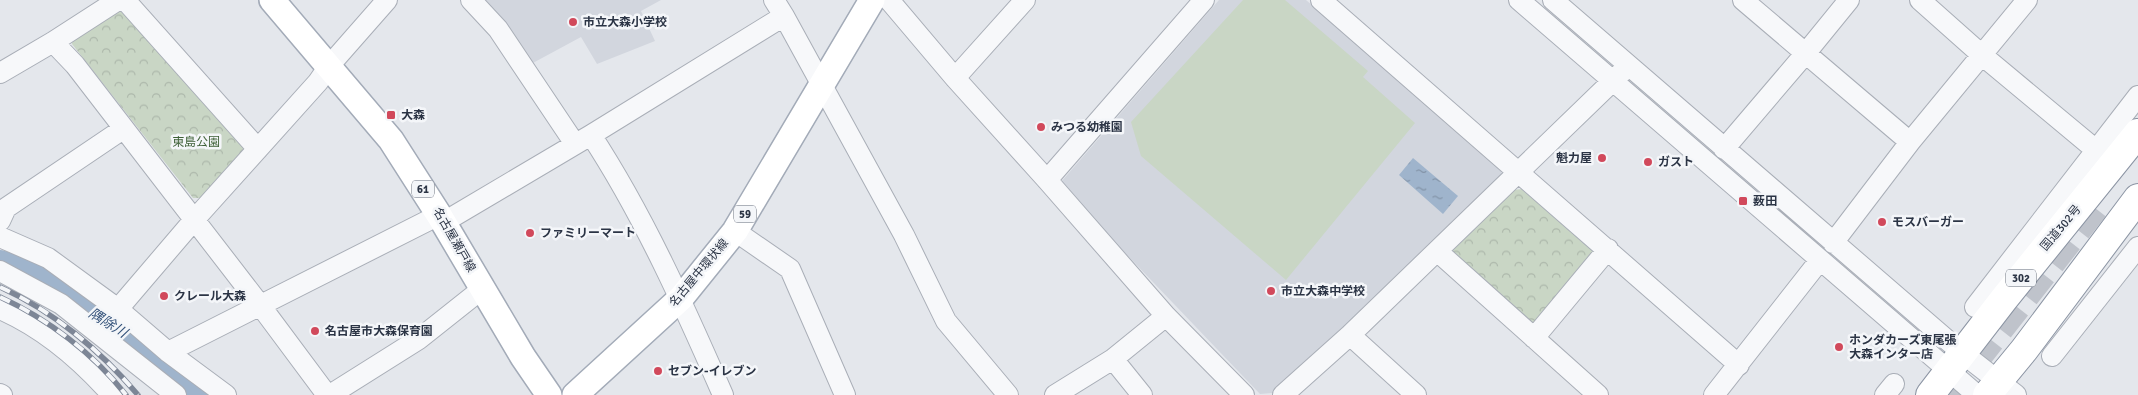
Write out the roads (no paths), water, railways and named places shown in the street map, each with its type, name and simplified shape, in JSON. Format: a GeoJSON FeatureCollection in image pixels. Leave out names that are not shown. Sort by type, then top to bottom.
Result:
{"type":"FeatureCollection","features":[{"type":"Feature","properties":{"kind":"highway","name":"国道302号"},"geometry":{"type":"LineString","coordinates":[[1930,395],[2016,269],[2105,156],[2138,133]]}},
{"type":"Feature","properties":{"kind":"highway"},"geometry":{"type":"LineString","coordinates":[[1995,391],[2138,198]]}},
{"type":"Feature","properties":{"kind":"main road","name":"名古屋瀬戸線"},"geometry":{"type":"LineString","coordinates":[[272,0],[391,140],[441,218],[522,357],[550,395]]}},
{"type":"Feature","properties":{"kind":"main road","name":"名古屋中環状線"},"geometry":{"type":"LineString","coordinates":[[575,395],[681,298],[735,231],[872,0]]}},
{"type":"Feature","properties":{"kind":"street"},"geometry":{"type":"LineString","coordinates":[[0,72],[53,42],[118,0]]}},
{"type":"Feature","properties":{"kind":"street"},"geometry":{"type":"LineString","coordinates":[[125,0],[258,149]]}},
{"type":"Feature","properties":{"kind":"street"},"geometry":{"type":"LineString","coordinates":[[118,309],[194,220],[318,82],[329,66],[387,0]]}},
{"type":"Feature","properties":{"kind":"street"},"geometry":{"type":"LineString","coordinates":[[471,0],[498,29],[583,139],[635,211],[681,298],[723,395]]}},
{"type":"Feature","properties":{"kind":"street"},"geometry":{"type":"LineString","coordinates":[[889,0],[955,78],[1166,316],[1244,395]]}},
{"type":"Feature","properties":{"kind":"street"},"geometry":{"type":"LineString","coordinates":[[955,78],[1026,0]]}},
{"type":"Feature","properties":{"kind":"street"},"geometry":{"type":"LineString","coordinates":[[1047,180],[1204,0]]}},
{"type":"Feature","properties":{"kind":"street"},"geometry":{"type":"LineString","coordinates":[[1320,0],[1740,365]]}},
{"type":"Feature","properties":{"kind":"street"},"geometry":{"type":"LineString","coordinates":[[1519,0],[1820,260],[1995,391]]}},
{"type":"Feature","properties":{"kind":"street"},"geometry":{"type":"LineString","coordinates":[[1553,0],[1833,243],[1955,361]]}},
{"type":"Feature","properties":{"kind":"street"},"geometry":{"type":"LineString","coordinates":[[1744,0],[1910,142]]}},
{"type":"Feature","properties":{"kind":"street"},"geometry":{"type":"LineString","coordinates":[[1724,148],[1849,0]]}},
{"type":"Feature","properties":{"kind":"street"},"geometry":{"type":"LineString","coordinates":[[1920,0],[1983,56],[2105,156],[2138,96]]}},
{"type":"Feature","properties":{"kind":"street"},"geometry":{"type":"LineString","coordinates":[[1833,243],[1910,142],[1983,56],[2027,0]]}},
{"type":"Feature","properties":{"kind":"street"},"geometry":{"type":"LineString","coordinates":[[168,352],[260,305],[441,218],[583,139],[779,8],[904,235],[946,321],[1008,395]]}},
{"type":"Feature","properties":{"kind":"street"},"geometry":{"type":"LineString","coordinates":[[53,42],[74,65],[328,395],[419,339],[482,289]]}},
{"type":"Feature","properties":{"kind":"street"},"geometry":{"type":"LineString","coordinates":[[1283,395],[1350,335],[1629,66]]}},
{"type":"Feature","properties":{"kind":"street"},"geometry":{"type":"LineString","coordinates":[[0,221],[6,208],[123,129]]}},
{"type":"Feature","properties":{"kind":"street"},"geometry":{"type":"LineString","coordinates":[[735,231],[790,269],[845,395]]}},
{"type":"Feature","properties":{"kind":"street"},"geometry":{"type":"LineString","coordinates":[[2103,244],[2138,236]]}},
{"type":"Feature","properties":{"kind":"street"},"geometry":{"type":"LineString","coordinates":[[0,237],[48,258],[118,309],[168,352],[226,395]]}},
{"type":"Feature","properties":{"kind":"street"},"geometry":{"type":"LineString","coordinates":[[2052,356],[2138,247]]}},
{"type":"Feature","properties":{"kind":"street"},"geometry":{"type":"LineString","coordinates":[[1534,338],[1608,250]]}},
{"type":"Feature","properties":{"kind":"street"},"geometry":{"type":"LineString","coordinates":[[1437,251],[1598,395]]}},
{"type":"Feature","properties":{"kind":"street"},"geometry":{"type":"LineString","coordinates":[[1714,395],[1740,365],[1820,260]]}},
{"type":"Feature","properties":{"kind":"street"},"geometry":{"type":"LineString","coordinates":[[1975,307],[2016,269]]}},
{"type":"Feature","properties":{"kind":"street"},"geometry":{"type":"LineString","coordinates":[[0,271],[61,304],[176,395]]}},
{"type":"Feature","properties":{"kind":"street"},"geometry":{"type":"LineString","coordinates":[[0,309],[19,317],[52,339],[86,366],[112,395]]}},
{"type":"Feature","properties":{"kind":"street"},"geometry":{"type":"LineString","coordinates":[[1055,395],[1113,359],[1166,316]]}},
{"type":"Feature","properties":{"kind":"street"},"geometry":{"type":"LineString","coordinates":[[1350,335],[1416,395]]}},
{"type":"Feature","properties":{"kind":"street"},"geometry":{"type":"LineString","coordinates":[[1113,359],[1142,395]]}},
{"type":"Feature","properties":{"kind":"water"},"geometry":{"type":"Polygon","coordinates":[[[1413,158],[1458,196],[1443,214],[1399,175],[1413,158]]]}},
{"type":"Feature","properties":{"kind":"waterway","name":"隅除川"},"geometry":{"type":"LineString","coordinates":[[0,264],[30,274],[127,334],[208,395]]}},
{"type":"Feature","properties":{"kind":"tunnel"},"geometry":{"type":"LineString","coordinates":[[1948,395],[2095,207]]}},
{"type":"Feature","properties":{"kind":"railway"},"geometry":{"type":"LineString","coordinates":[[0,287],[39,308],[75,334],[108,363],[138,395]]}},
{"type":"Feature","properties":{"kind":"railway"},"geometry":{"type":"LineString","coordinates":[[0,297],[35,316],[69,339],[100,365],[126,395]]}},
{"type":"Feature","properties":{"kind":"place","name":"市立大森小学校"},"geometry":{"type":"Point","coordinates":[573,22]}},
{"type":"Feature","properties":{"kind":"place","name":"大森"},"geometry":{"type":"Point","coordinates":[391,115]}},
{"type":"Feature","properties":{"kind":"place","name":"みつる幼稚園"},"geometry":{"type":"Point","coordinates":[1041,127]}},
{"type":"Feature","properties":{"kind":"place","name":"魁力屋"},"geometry":{"type":"Point","coordinates":[1602,158]}},
{"type":"Feature","properties":{"kind":"place","name":"ガスト"},"geometry":{"type":"Point","coordinates":[1648,162]}},
{"type":"Feature","properties":{"kind":"place","name":"薮田"},"geometry":{"type":"Point","coordinates":[1743,201]}},
{"type":"Feature","properties":{"kind":"place","name":"モスバーガー"},"geometry":{"type":"Point","coordinates":[1882,222]}},
{"type":"Feature","properties":{"kind":"place","name":"ファミリーマート"},"geometry":{"type":"Point","coordinates":[530,233]}},
{"type":"Feature","properties":{"kind":"place","name":"市立大森中学校"},"geometry":{"type":"Point","coordinates":[1271,291]}},
{"type":"Feature","properties":{"kind":"place","name":"クレール大森"},"geometry":{"type":"Point","coordinates":[164,296]}},
{"type":"Feature","properties":{"kind":"place","name":"名古屋市大森保育園"},"geometry":{"type":"Point","coordinates":[315,331]}},
{"type":"Feature","properties":{"kind":"place","name":"ホンダカーズ東尾張 大森インター店"},"geometry":{"type":"Point","coordinates":[1839,347]}},
{"type":"Feature","properties":{"kind":"place","name":"セブン-イレブン"},"geometry":{"type":"Point","coordinates":[658,371]}},
{"type":"Feature","properties":{"kind":"park label","name":"東島公園"},"geometry":{"type":"Point","coordinates":[196,142]}}]}
